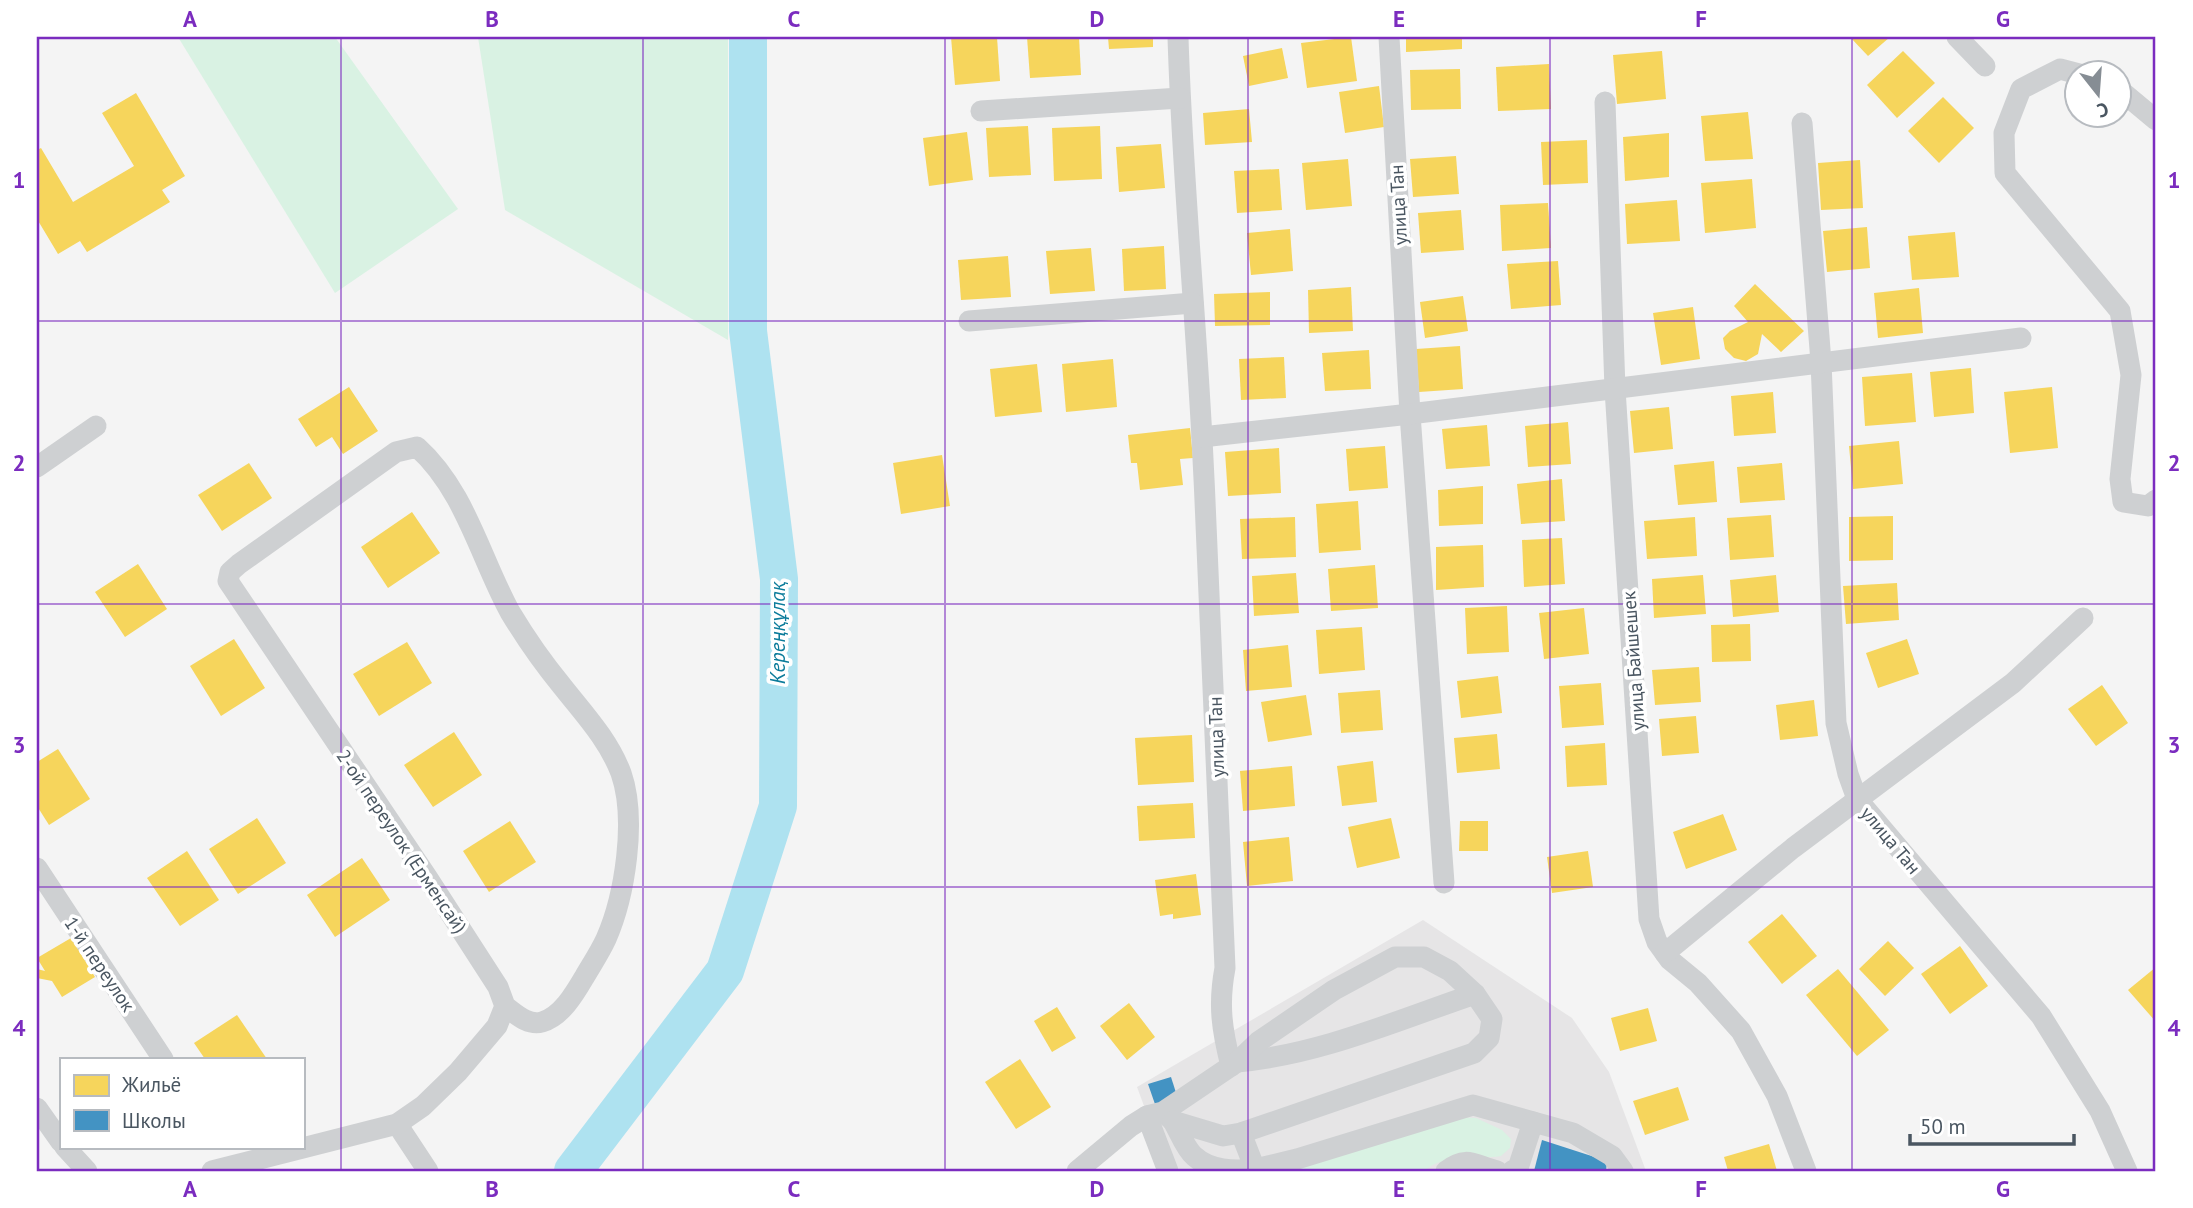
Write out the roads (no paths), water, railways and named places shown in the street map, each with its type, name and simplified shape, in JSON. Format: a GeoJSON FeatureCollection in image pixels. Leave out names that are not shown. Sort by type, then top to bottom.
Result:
{"type":"FeatureCollection","features":[{"type":"Feature","properties":{"kind":"street","name":"улица Тан"},"geometry":{"type":"LineString","coordinates":[[1178,37],[1202,437],[1225,968],[1220,996],[1223,1036],[1234,1064]]}},
{"type":"Feature","properties":{"kind":"street","name":"улица Тан"},"geometry":{"type":"LineString","coordinates":[[1389,37],[1410,414],[1444,883]]}},
{"type":"Feature","properties":{"kind":"street"},"geometry":{"type":"LineString","coordinates":[[1958,37],[1985,66]]}},
{"type":"Feature","properties":{"kind":"street"},"geometry":{"type":"LineString","coordinates":[[2064,70],[2060,69],[2021,89],[2004,133],[2005,173],[2120,311],[2131,375],[2120,478],[2123,502],[2148,506],[2156,500]]}},
{"type":"Feature","properties":{"kind":"street"},"geometry":{"type":"LineString","coordinates":[[981,111],[1180,98]]}},
{"type":"Feature","properties":{"kind":"street","name":"улица Байшешек"},"geometry":{"type":"LineString","coordinates":[[1605,102],[1615,389],[1649,919],[1657,942],[1670,960],[1698,983],[1741,1031],[1777,1096],[1806,1171]]}},
{"type":"Feature","properties":{"kind":"street"},"geometry":{"type":"LineString","coordinates":[[2134,102],[2156,120]]}},
{"type":"Feature","properties":{"kind":"street","name":"улица Тан"},"geometry":{"type":"LineString","coordinates":[[1802,123],[1821,362],[1836,723],[1848,774],[1857,799],[2041,1016],[2100,1111],[2127,1171]]}},
{"type":"Feature","properties":{"kind":"street"},"geometry":{"type":"LineString","coordinates":[[969,321],[1193,303]]}},
{"type":"Feature","properties":{"kind":"street"},"geometry":{"type":"LineString","coordinates":[[1202,437],[1410,414],[2021,338]]}},
{"type":"Feature","properties":{"kind":"street"},"geometry":{"type":"LineString","coordinates":[[37,467],[96,426]]}},
{"type":"Feature","properties":{"kind":"street","name":"2-ой переулок (Ерменсай)"},"geometry":{"type":"LineString","coordinates":[[417,447],[433,464],[464,512],[515,620],[605,741],[621,774],[628,804],[624,879],[606,939],[575,993],[556,1015],[541,1023],[525,1021],[505,1006],[498,987],[428,877],[229,581],[230,572],[239,564],[396,452],[417,447]]}},
{"type":"Feature","properties":{"kind":"street"},"geometry":{"type":"LineString","coordinates":[[1665,953],[1857,799],[2014,684],[2083,618]]}},
{"type":"Feature","properties":{"kind":"street","name":"1-й переулок"},"geometry":{"type":"LineString","coordinates":[[37,868],[162,1058]]}},
{"type":"Feature","properties":{"kind":"street"},"geometry":{"type":"LineString","coordinates":[[1077,1171],[1132,1126],[1161,1116],[1234,1064],[1258,1042],[1334,990],[1395,957],[1424,957],[1450,971],[1475,994],[1492,1019],[1489,1038],[1474,1052],[1241,1133],[1223,1136],[1161,1116]]}},
{"type":"Feature","properties":{"kind":"street"},"geometry":{"type":"LineString","coordinates":[[1234,1064],[1324,1045],[1475,994]]}},
{"type":"Feature","properties":{"kind":"street"},"geometry":{"type":"LineString","coordinates":[[212,1171],[397,1125],[423,1106],[458,1072],[497,1026],[505,1006]]}},
{"type":"Feature","properties":{"kind":"street"},"geometry":{"type":"LineString","coordinates":[[1161,1116],[1193,1156],[1213,1167],[1232,1171],[1255,1169],[1297,1159],[1473,1105],[1573,1133],[1612,1156],[1623,1171]]}},
{"type":"Feature","properties":{"kind":"street"},"geometry":{"type":"LineString","coordinates":[[37,1108],[60,1141]]}},
{"type":"Feature","properties":{"kind":"street"},"geometry":{"type":"LineString","coordinates":[[1161,1116],[1168,1171]]}},
{"type":"Feature","properties":{"kind":"street"},"geometry":{"type":"LineString","coordinates":[[1512,1171],[1518,1168],[1533,1122]]}},
{"type":"Feature","properties":{"kind":"street"},"geometry":{"type":"LineString","coordinates":[[397,1125],[428,1171]]}},
{"type":"Feature","properties":{"kind":"street"},"geometry":{"type":"LineString","coordinates":[[1241,1133],[1255,1169]]}},
{"type":"Feature","properties":{"kind":"street"},"geometry":{"type":"LineString","coordinates":[[66,1148],[87,1171]]}},
{"type":"Feature","properties":{"kind":"street"},"geometry":{"type":"LineString","coordinates":[[222,1148],[233,1165]]}},
{"type":"Feature","properties":{"kind":"street"},"geometry":{"type":"LineString","coordinates":[[1446,1171],[1454,1165],[1469,1161],[1497,1171]]}},
{"type":"Feature","properties":{"kind":"waterway","name":"Кереңқұлақ"},"geometry":{"type":"LineString","coordinates":[[573,1171],[725,971],[778,806],[779,579],[748,331],[748,37]]}}]}
